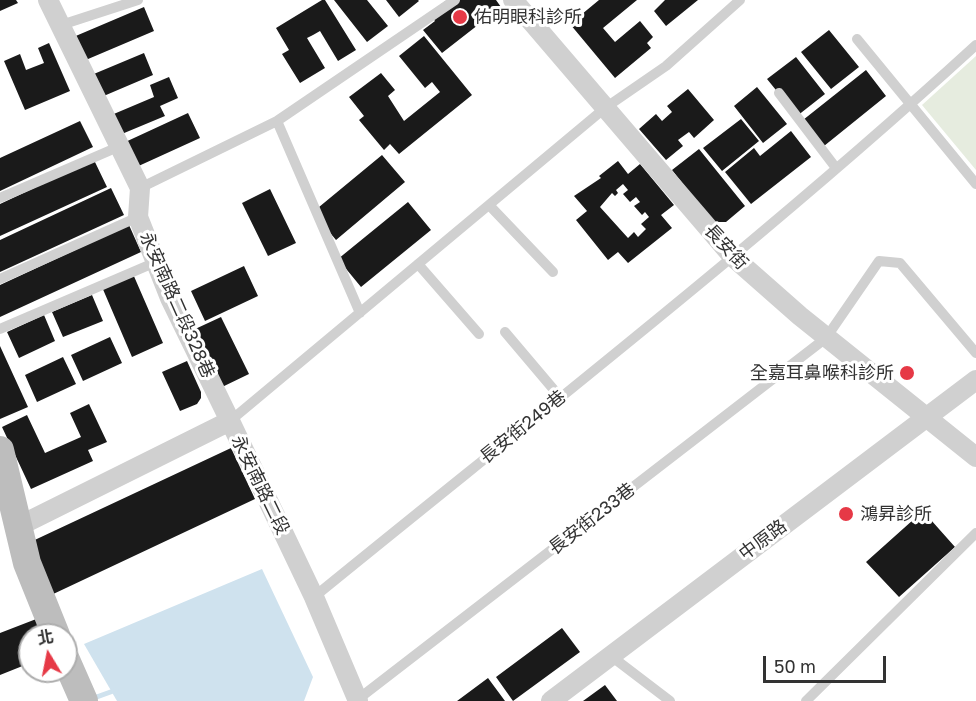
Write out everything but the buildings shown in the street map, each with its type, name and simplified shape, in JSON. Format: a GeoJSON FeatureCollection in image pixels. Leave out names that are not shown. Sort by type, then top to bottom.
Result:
{"type":"FeatureCollection","features":[{"type":"Feature","properties":{"kind":"street"},"geometry":{"type":"LineString","coordinates":[[48,0],[58,26],[140,188]]}},
{"type":"Feature","properties":{"kind":"street","name":"長安街"},"geometry":{"type":"LineString","coordinates":[[513,0],[732,257],[826,338],[976,457]]}},
{"type":"Feature","properties":{"kind":"street","name":"永安南路二段328巷"},"geometry":{"type":"LineString","coordinates":[[140,188],[138,217],[170,298],[230,421]]}},
{"type":"Feature","properties":{"kind":"street","name":"中原路"},"geometry":{"type":"LineString","coordinates":[[551,701],[976,380]]}},
{"type":"Feature","properties":{"kind":"street","name":"永安南路二段"},"geometry":{"type":"LineString","coordinates":[[17,527],[230,421],[314,597],[358,700]]}},
{"type":"Feature","properties":{"kind":"street"},"geometry":{"type":"LineString","coordinates":[[0,450],[27,563],[51,623]]}},
{"type":"Feature","properties":{"kind":"street"},"geometry":{"type":"LineString","coordinates":[[0,498],[17,527]]}},
{"type":"Feature","properties":{"kind":"street"},"geometry":{"type":"LineString","coordinates":[[76,683],[84,701]]}},
{"type":"Feature","properties":{"kind":"lane"},"geometry":{"type":"LineString","coordinates":[[58,26],[138,0]]}},
{"type":"Feature","properties":{"kind":"lane"},"geometry":{"type":"LineString","coordinates":[[140,188],[278,121],[455,0]]}},
{"type":"Feature","properties":{"kind":"lane"},"geometry":{"type":"LineString","coordinates":[[230,421],[604,108],[666,66],[740,0]]}},
{"type":"Feature","properties":{"kind":"lane"},"geometry":{"type":"LineString","coordinates":[[857,39],[976,184]]}},
{"type":"Feature","properties":{"kind":"lane","name":"長安街249巷"},"geometry":{"type":"LineString","coordinates":[[314,597],[732,257],[912,104],[975,47]]}},
{"type":"Feature","properties":{"kind":"lane"},"geometry":{"type":"LineString","coordinates":[[779,93],[836,168]]}},
{"type":"Feature","properties":{"kind":"lane"},"geometry":{"type":"LineString","coordinates":[[278,121],[360,313]]}},
{"type":"Feature","properties":{"kind":"lane"},"geometry":{"type":"LineString","coordinates":[[0,198],[118,147]]}},
{"type":"Feature","properties":{"kind":"lane"},"geometry":{"type":"LineString","coordinates":[[489,205],[553,272]]}},
{"type":"Feature","properties":{"kind":"lane"},"geometry":{"type":"LineString","coordinates":[[0,279],[138,217]]}},
{"type":"Feature","properties":{"kind":"lane","name":"長安街233巷"},"geometry":{"type":"LineString","coordinates":[[358,700],[826,338],[879,261],[900,263],[976,353]]}},
{"type":"Feature","properties":{"kind":"lane"},"geometry":{"type":"LineString","coordinates":[[0,329],[156,262]]}},
{"type":"Feature","properties":{"kind":"lane"},"geometry":{"type":"LineString","coordinates":[[418,264],[479,334]]}},
{"type":"Feature","properties":{"kind":"lane"},"geometry":{"type":"LineString","coordinates":[[505,332],[560,397]]}},
{"type":"Feature","properties":{"kind":"lane"},"geometry":{"type":"LineString","coordinates":[[806,701],[976,533]]}},
{"type":"Feature","properties":{"kind":"lane"},"geometry":{"type":"LineString","coordinates":[[611,656],[670,701]]}},
{"type":"Feature","properties":{"kind":"shaded area"},"geometry":{"type":"Polygon","coordinates":[[[976,56],[976,170],[922,105],[976,56]]]}},
{"type":"Feature","properties":{"kind":"water"},"geometry":{"type":"Polygon","coordinates":[[[262,569],[313,677],[304,701],[117,701],[84,644],[262,569]]]}},
{"type":"Feature","properties":{"kind":"waterway"},"geometry":{"type":"LineString","coordinates":[[91,699],[116,690]]}},
{"type":"Feature","properties":{"kind":"place","name":"佑明眼科診所"},"geometry":{"type":"Point","coordinates":[460,17]}},
{"type":"Feature","properties":{"kind":"place","name":"全嘉耳鼻喉科診所"},"geometry":{"type":"Point","coordinates":[907,373]}},
{"type":"Feature","properties":{"kind":"place","name":"鴻昇診所"},"geometry":{"type":"Point","coordinates":[846,514]}}]}
